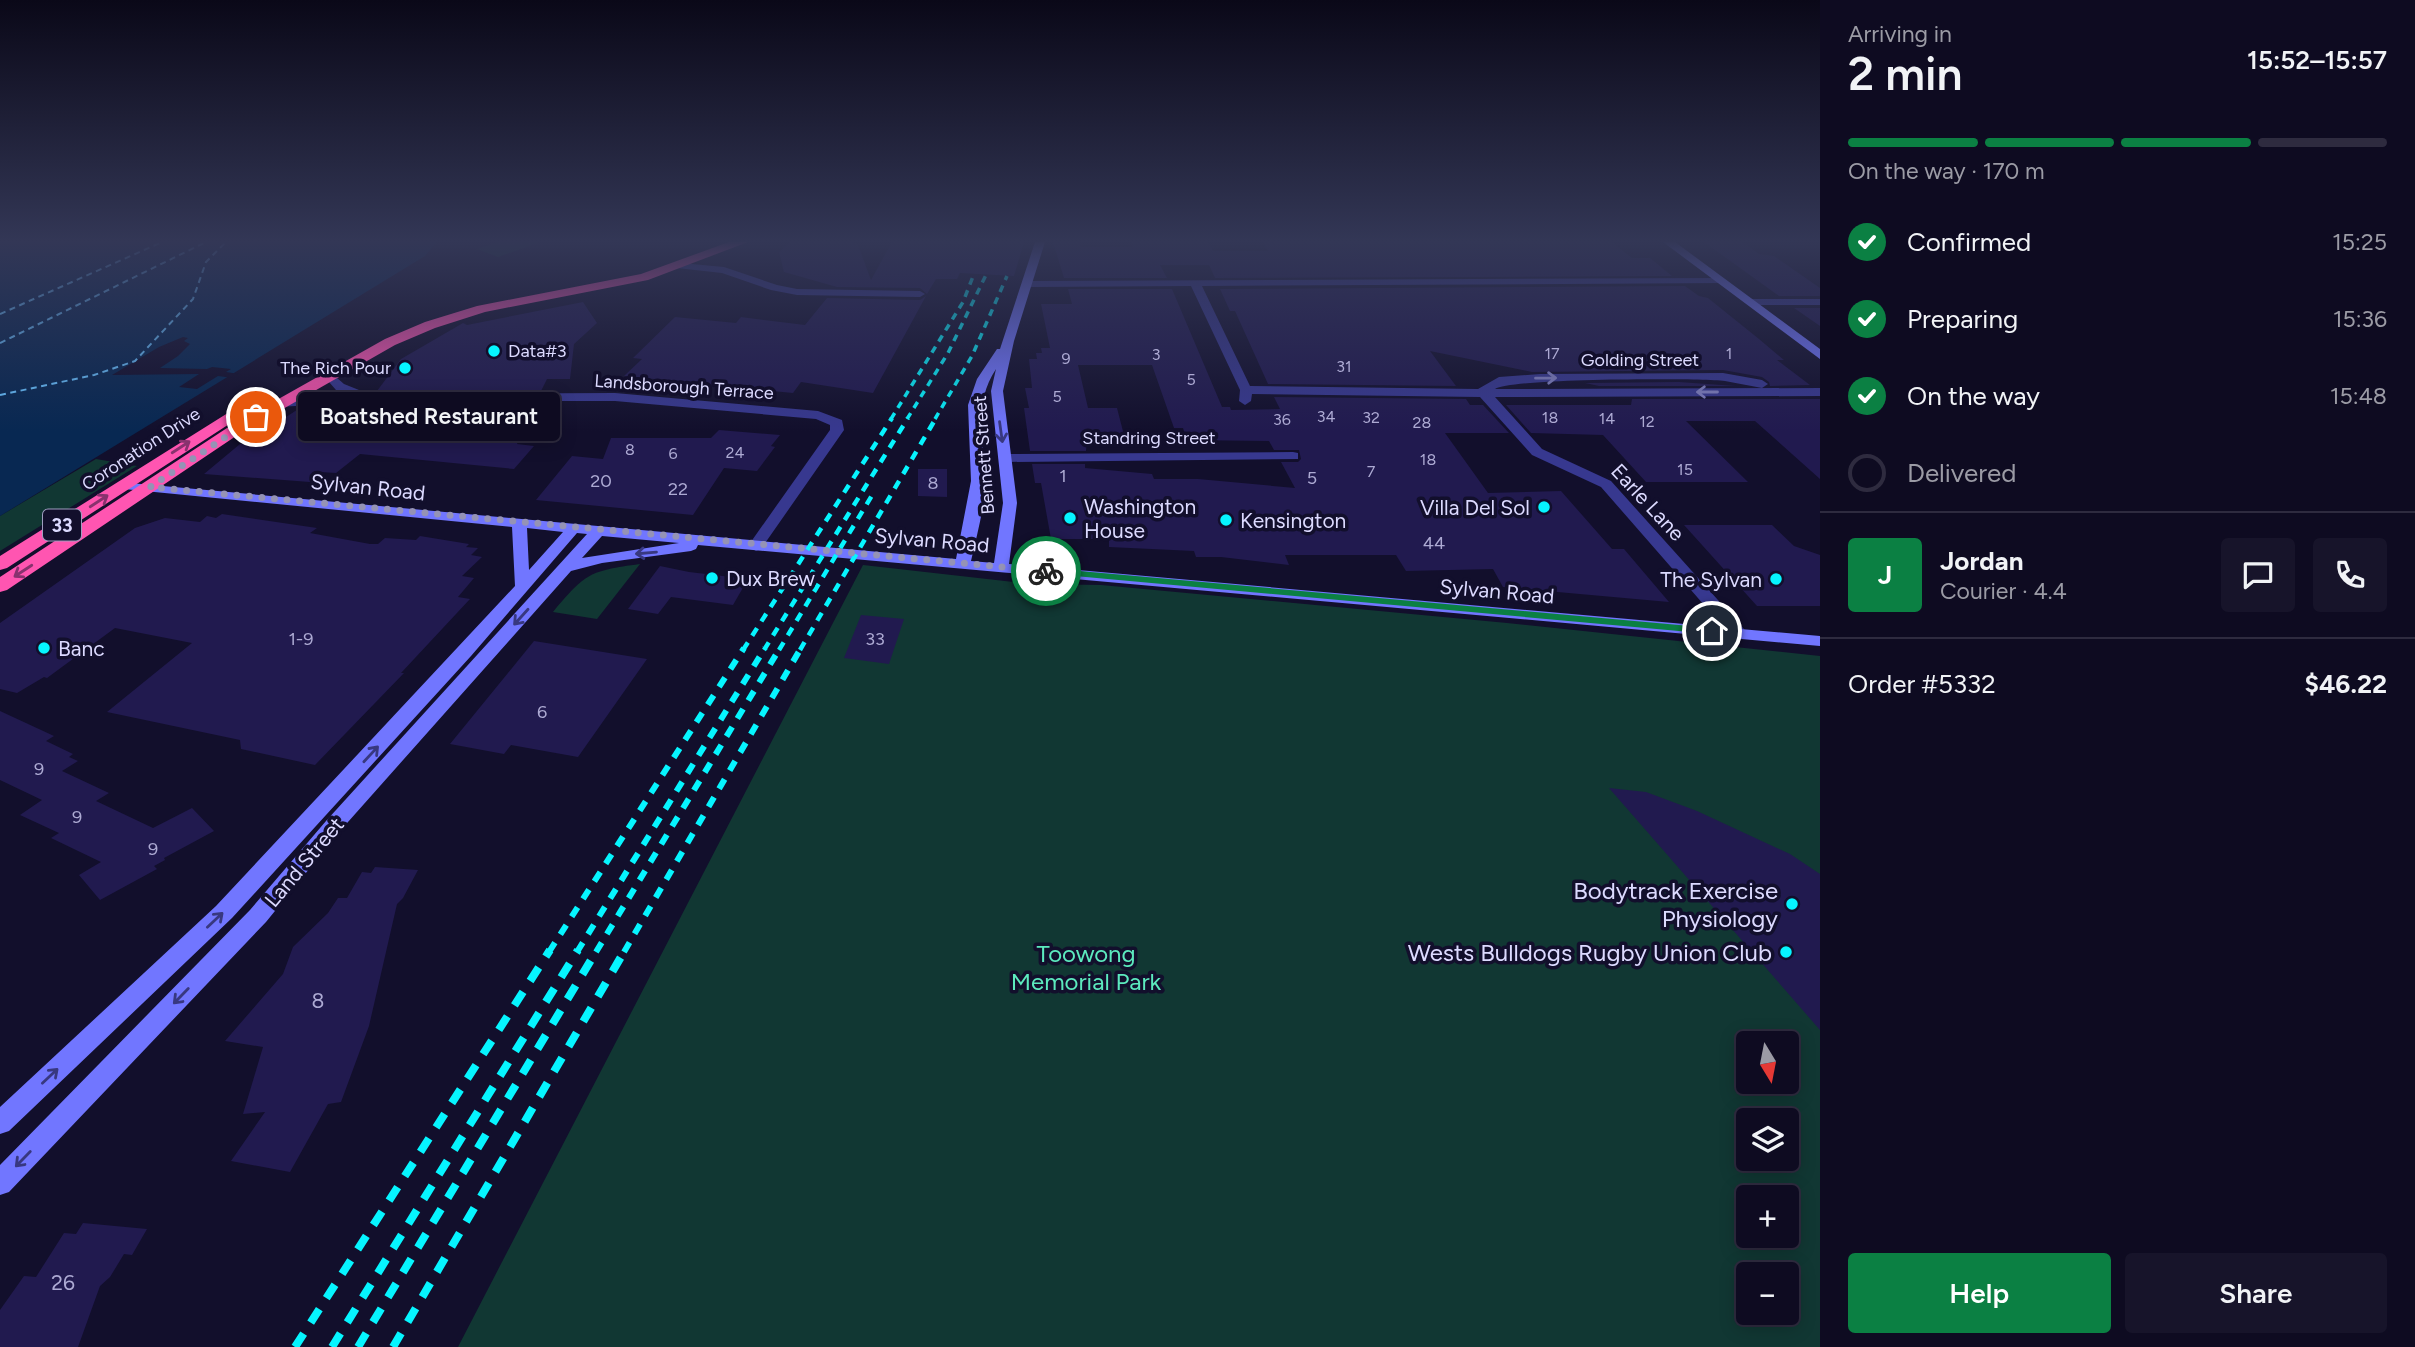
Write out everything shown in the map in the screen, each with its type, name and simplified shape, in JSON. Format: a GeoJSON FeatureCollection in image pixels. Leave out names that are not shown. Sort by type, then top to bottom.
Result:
{"type":"FeatureCollection","features":[{"type":"Feature","properties":{"kind":"highway","name":"Coronation Drive"},"geometry":{"type":"LineString","coordinates":[[0,564],[237,412],[327,361],[398,327],[467,305]]}},
{"type":"Feature","properties":{"kind":"highway","name":"Coronation Drive"},"geometry":{"type":"LineString","coordinates":[[0,586],[279,404],[329,375],[390,342],[456,317],[499,305]]}},
{"type":"Feature","properties":{"kind":"main road","name":"Bennett Street"},"geometry":{"type":"LineString","coordinates":[[1001,567],[1009,517],[998,391],[1008,341],[1021,305]]}},
{"type":"Feature","properties":{"kind":"main road"},"geometry":{"type":"LineString","coordinates":[[1753,305],[1820,355]]}},
{"type":"Feature","properties":{"kind":"main road","name":"Bennett Street"},"geometry":{"type":"LineString","coordinates":[[963,563],[976,502],[974,405],[983,379],[1008,341]]}},
{"type":"Feature","properties":{"kind":"main road"},"geometry":{"type":"LineString","coordinates":[[977,459],[1005,458]]}},
{"type":"Feature","properties":{"kind":"main road","name":"Sylvan Road"},"geometry":{"type":"LineString","coordinates":[[124,485],[756,546],[1820,641]]}},
{"type":"Feature","properties":{"kind":"main road"},"geometry":{"type":"LineString","coordinates":[[518,523],[522,534],[518,568],[523,588]]}},
{"type":"Feature","properties":{"kind":"main road","name":"Land Street"},"geometry":{"type":"LineString","coordinates":[[0,1123],[232,904],[523,588],[574,528]]}},
{"type":"Feature","properties":{"kind":"main road","name":"Land Street"},"geometry":{"type":"LineString","coordinates":[[0,1183],[258,916],[333,827],[598,531]]}},
{"type":"Feature","properties":{"kind":"main road"},"geometry":{"type":"LineString","coordinates":[[567,567],[601,558],[714,542]]}},
{"type":"Feature","properties":{"kind":"street","name":"Golding Street"},"geometry":{"type":"LineString","coordinates":[[1205,305],[1245,396],[1482,392],[1820,392]]}},
{"type":"Feature","properties":{"kind":"street","name":"Landsborough Terrace"},"geometry":{"type":"LineString","coordinates":[[329,375],[340,387],[352,393],[376,397]]}},
{"type":"Feature","properties":{"kind":"street","name":"Earle Lane"},"geometry":{"type":"LineString","coordinates":[[1482,392],[1498,405],[1539,454],[1590,473],[1606,484],[1738,633]]}},
{"type":"Feature","properties":{"kind":"street","name":"Landsborough Terrace"},"geometry":{"type":"LineString","coordinates":[[279,404],[376,397],[632,398],[818,415],[833,419],[837,422],[837,430],[756,546]]}},
{"type":"Feature","properties":{"kind":"street","name":"Standring Street"},"geometry":{"type":"LineString","coordinates":[[1005,458],[1293,456]]}},
{"type":"Feature","properties":{"kind":"green space"},"geometry":{"type":"Polygon","coordinates":[[[96,459],[137,466],[0,551],[0,516],[96,459]]]}},
{"type":"Feature","properties":{"kind":"green space"},"geometry":{"type":"Polygon","coordinates":[[[640,564],[597,619],[553,612],[573,589],[590,576],[610,569],[640,564]]]}},
{"type":"Feature","properties":{"kind":"green space","name":"Toowong Memorial Park"},"geometry":{"type":"Polygon","coordinates":[[[863,565],[1032,584],[1101,585],[1507,623],[1820,656],[1820,1347],[458,1347],[863,565]]]}},
{"type":"Feature","properties":{"kind":"water"},"geometry":{"type":"Polygon","coordinates":[[[0,305],[345,305],[0,516],[0,305]]]}},
{"type":"Feature","properties":{"kind":"pier"},"geometry":{"type":"Polygon","coordinates":[[[183,337],[188,338],[184,341],[190,344],[160,368],[212,367],[231,369],[226,372],[239,374],[233,378],[218,376],[197,389],[179,387],[199,374],[112,375],[159,347],[183,337]]]}},
{"type":"Feature","properties":{"kind":"building","name":"Data#3"},"geometry":{"type":"Polygon","coordinates":[[[569,305],[585,305],[597,323],[574,344],[570,379],[547,379],[541,391],[377,391],[401,359],[463,323],[467,325],[569,305]]]}},
{"type":"Feature","properties":{"kind":"building"},"geometry":{"type":"Polygon","coordinates":[[[821,305],[921,305],[873,393],[801,382],[793,393],[624,376],[642,359],[633,358],[675,317],[736,323],[741,317],[805,325],[821,305]]]}},
{"type":"Feature","properties":{"kind":"building"},"geometry":{"type":"Polygon","coordinates":[[[1041,305],[1179,305],[1222,407],[1230,407],[1231,410],[1280,409],[1274,397],[1466,399],[1470,405],[1483,405],[1509,433],[1445,433],[1488,493],[1561,491],[1612,549],[1624,549],[1669,602],[1503,587],[1493,569],[1406,571],[1396,555],[1285,555],[1289,565],[1221,557],[1196,557],[1194,551],[1109,547],[1109,539],[1051,539],[1041,483],[1035,483],[1032,464],[1085,464],[1085,468],[1152,474],[1154,479],[1198,479],[1295,488],[1281,462],[1298,462],[1301,459],[1299,450],[1274,450],[1269,441],[1187,440],[1183,428],[1174,428],[1152,365],[1078,365],[1088,408],[1117,408],[1125,439],[1087,438],[1086,451],[1030,451],[1024,408],[1029,408],[1025,388],[1032,388],[1029,359],[1037,359],[1036,353],[1042,353],[1041,348],[1050,348],[1041,305]]]}},
{"type":"Feature","properties":{"kind":"building"},"geometry":{"type":"Polygon","coordinates":[[[1227,305],[1716,305],[1784,360],[1777,360],[1810,385],[1770,386],[1762,377],[1723,370],[1532,372],[1430,351],[1456,386],[1268,384],[1235,311],[1230,311],[1227,305]]]}},
{"type":"Feature","properties":{"kind":"building"},"geometry":{"type":"Polygon","coordinates":[[[1794,308],[1820,308],[1820,326],[1794,308]]]}},
{"type":"Feature","properties":{"kind":"building"},"geometry":{"type":"Polygon","coordinates":[[[1679,382],[1736,386],[1599,386],[1585,383],[1679,382]]]}},
{"type":"Feature","properties":{"kind":"building"},"geometry":{"type":"Polygon","coordinates":[[[1632,399],[1820,399],[1820,479],[1755,421],[1686,421],[1748,482],[1646,482],[1603,435],[1531,433],[1506,405],[1631,405],[1632,399]]]}},
{"type":"Feature","properties":{"kind":"building"},"geometry":{"type":"Polygon","coordinates":[[[367,404],[535,404],[517,444],[534,446],[514,469],[360,454],[336,473],[320,472],[310,482],[204,474],[240,444],[255,444],[300,408],[365,407],[367,404]]]}},
{"type":"Feature","properties":{"kind":"building"},"geometry":{"type":"Polygon","coordinates":[[[719,430],[780,435],[771,446],[775,447],[757,471],[724,468],[693,515],[536,500],[572,456],[603,459],[611,438],[711,438],[719,430]]]}},
{"type":"Feature","properties":{"kind":"building"},"geometry":{"type":"Polygon","coordinates":[[[918,469],[947,469],[947,497],[918,496],[918,469]]]}},
{"type":"Feature","properties":{"kind":"building"},"geometry":{"type":"Polygon","coordinates":[[[222,514],[317,528],[310,533],[370,544],[378,544],[385,538],[416,540],[420,536],[469,544],[466,547],[478,548],[471,555],[482,557],[462,576],[474,578],[458,597],[470,599],[401,673],[404,673],[315,765],[241,749],[240,740],[107,712],[192,643],[115,628],[47,678],[44,677],[17,693],[0,689],[0,623],[135,528],[165,518],[200,522],[207,516],[216,518],[222,514]]]}},
{"type":"Feature","properties":{"kind":"building","name":"The Sylvan"},"geometry":{"type":"Polygon","coordinates":[[[1684,525],[1772,525],[1794,546],[1820,555],[1820,606],[1757,606],[1684,525]]]}},
{"type":"Feature","properties":{"kind":"building"},"geometry":{"type":"Polygon","coordinates":[[[660,566],[748,579],[733,605],[671,597],[658,614],[628,609],[660,566]]]}},
{"type":"Feature","properties":{"kind":"building"},"geometry":{"type":"Polygon","coordinates":[[[861,615],[904,619],[889,664],[844,658],[861,615]]]}},
{"type":"Feature","properties":{"kind":"building"},"geometry":{"type":"Polygon","coordinates":[[[534,641],[647,659],[578,757],[511,745],[504,754],[450,744],[534,641]]]}},
{"type":"Feature","properties":{"kind":"building"},"geometry":{"type":"Polygon","coordinates":[[[0,711],[54,736],[46,741],[73,754],[69,757],[78,761],[62,771],[109,793],[96,801],[153,828],[192,808],[214,831],[164,858],[165,860],[154,866],[157,869],[100,900],[79,875],[101,862],[51,838],[59,833],[20,815],[42,800],[0,780],[0,711]]]}},
{"type":"Feature","properties":{"kind":"building","name":"Wests Bulldogs Rugby Union Club"},"geometry":{"type":"Polygon","coordinates":[[[1609,788],[1646,792],[1697,811],[1790,854],[1820,874],[1820,1030],[1609,788]]]}},
{"type":"Feature","properties":{"kind":"building"},"geometry":{"type":"Polygon","coordinates":[[[375,867],[418,870],[397,904],[369,1026],[341,1102],[328,1104],[290,1172],[231,1161],[265,1112],[243,1114],[263,1047],[225,1041],[283,974],[293,947],[328,913],[338,898],[347,898],[362,872],[371,873],[375,867]]]}},
{"type":"Feature","properties":{"kind":"building"},"geometry":{"type":"Polygon","coordinates":[[[83,1223],[147,1229],[132,1255],[124,1254],[110,1277],[100,1286],[78,1347],[0,1347],[0,1310],[24,1276],[36,1277],[64,1233],[76,1234],[83,1223]]]}},
{"type":"Feature","properties":{"kind":"ferry route"},"geometry":{"type":"LineString","coordinates":[[0,314],[21,305]]}},
{"type":"Feature","properties":{"kind":"ferry route"},"geometry":{"type":"LineString","coordinates":[[0,343],[78,305]]}},
{"type":"Feature","properties":{"kind":"ferry route"},"geometry":{"type":"LineString","coordinates":[[0,395],[94,375],[135,361],[188,305]]}},
{"type":"Feature","properties":{"kind":"railway"},"geometry":{"type":"LineString","coordinates":[[891,419],[961,305]]}},
{"type":"Feature","properties":{"kind":"railway"},"geometry":{"type":"LineString","coordinates":[[907,419],[948,353],[971,305]]}},
{"type":"Feature","properties":{"kind":"railway"},"geometry":{"type":"LineString","coordinates":[[935,419],[972,356],[994,305]]}},
{"type":"Feature","properties":{"kind":"railway"},"geometry":{"type":"LineString","coordinates":[[743,650],[892,418]]}},
{"type":"Feature","properties":{"kind":"railway"},"geometry":{"type":"LineString","coordinates":[[764,650],[908,418]]}},
{"type":"Feature","properties":{"kind":"railway"},"geometry":{"type":"LineString","coordinates":[[800,650],[936,418]]}},
{"type":"Feature","properties":{"kind":"railway"},"geometry":{"type":"LineString","coordinates":[[779,650],[874,492]]}},
{"type":"Feature","properties":{"kind":"railway"},"geometry":{"type":"LineString","coordinates":[[549,952],[744,648]]}},
{"type":"Feature","properties":{"kind":"railway"},"geometry":{"type":"LineString","coordinates":[[577,952],[765,648]]}},
{"type":"Feature","properties":{"kind":"railway"},"geometry":{"type":"LineString","coordinates":[[596,952],[780,648]]}},
{"type":"Feature","properties":{"kind":"railway"},"geometry":{"type":"LineString","coordinates":[[624,952],[801,648]]}},
{"type":"Feature","properties":{"kind":"railway"},"geometry":{"type":"LineString","coordinates":[[295,1347],[550,950]]}},
{"type":"Feature","properties":{"kind":"railway"},"geometry":{"type":"LineString","coordinates":[[332,1347],[578,950]]}},
{"type":"Feature","properties":{"kind":"railway"},"geometry":{"type":"LineString","coordinates":[[358,1347],[597,950]]}},
{"type":"Feature","properties":{"kind":"railway"},"geometry":{"type":"LineString","coordinates":[[393,1347],[625,950]]}},
{"type":"Feature","properties":{"kind":"way so far"},"geometry":{"type":"LineString","coordinates":[[256,417],[150,487],[756,546],[1046,571]]}},
{"type":"Feature","properties":{"kind":"place","name":"Data#3"},"geometry":{"type":"Point","coordinates":[494,351]}},
{"type":"Feature","properties":{"kind":"place","name":"The Rich Pour"},"geometry":{"type":"Point","coordinates":[405,368]}},
{"type":"Feature","properties":{"kind":"place","name":"Boatshed Restaurant"},"geometry":{"type":"Point","coordinates":[256,417]}},
{"type":"Feature","properties":{"kind":"place","name":"Villa Del Sol"},"geometry":{"type":"Point","coordinates":[1544,507]}},
{"type":"Feature","properties":{"kind":"place","name":"Washington House"},"geometry":{"type":"Point","coordinates":[1070,518]}},
{"type":"Feature","properties":{"kind":"place","name":"Kensington"},"geometry":{"type":"Point","coordinates":[1226,520]}},
{"type":"Feature","properties":{"kind":"place","name":"Dux Brew"},"geometry":{"type":"Point","coordinates":[712,578]}},
{"type":"Feature","properties":{"kind":"place","name":"The Sylvan"},"geometry":{"type":"Point","coordinates":[1776,579]}},
{"type":"Feature","properties":{"kind":"place","name":"Banc"},"geometry":{"type":"Point","coordinates":[44,648]}},
{"type":"Feature","properties":{"kind":"place","name":"Bodytrack Exercise Physiology"},"geometry":{"type":"Point","coordinates":[1792,904]}},
{"type":"Feature","properties":{"kind":"place","name":"Wests Bulldogs Rugby Union Club"},"geometry":{"type":"Point","coordinates":[1786,952]}},
{"type":"Feature","properties":{"kind":"route"},"geometry":{"type":"LineString","coordinates":[[1046,571],[1712,631]]}}]}
